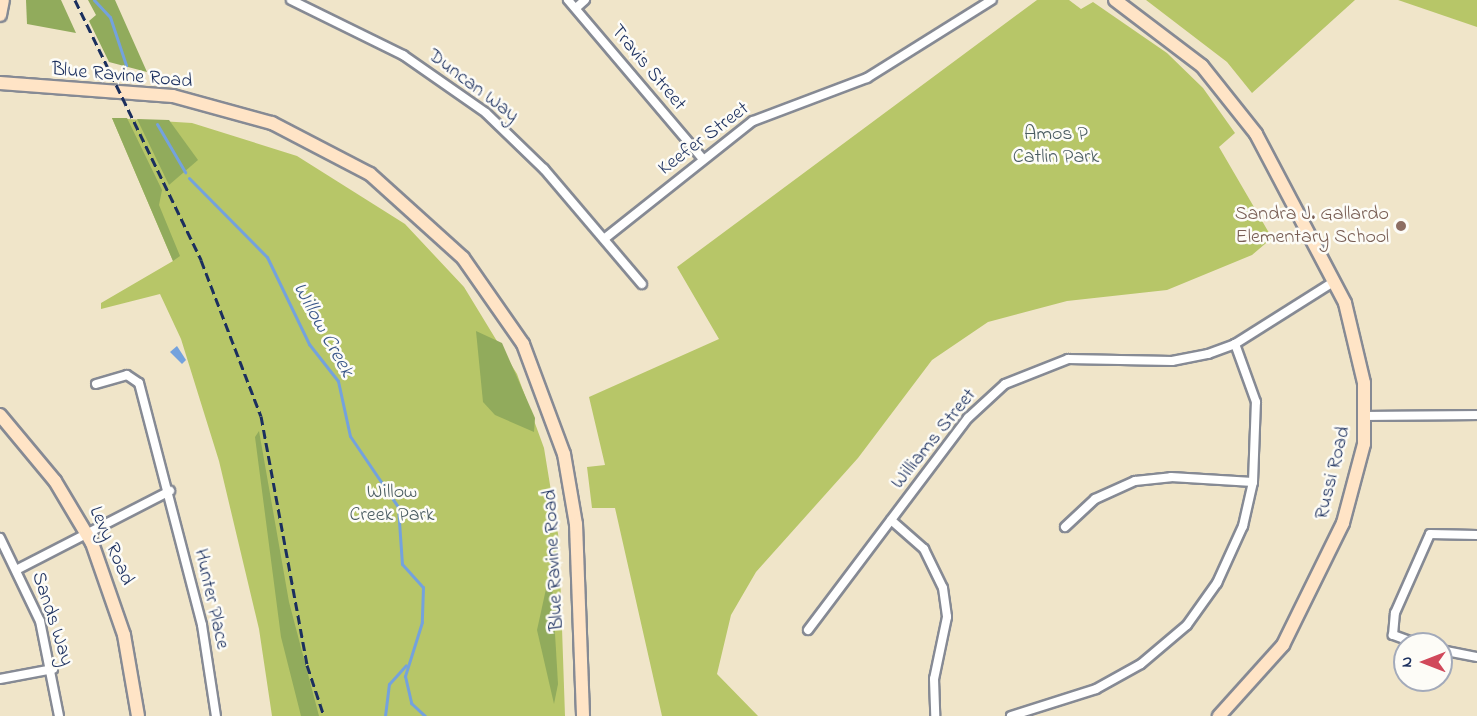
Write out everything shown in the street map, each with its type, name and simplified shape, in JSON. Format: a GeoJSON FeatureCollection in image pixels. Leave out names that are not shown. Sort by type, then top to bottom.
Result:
{"type":"FeatureCollection","features":[{"type":"Feature","properties":{"kind":"street","name":"Duncan Way"},"geometry":{"type":"LineString","coordinates":[[291,0],[394,50],[454,88],[516,140],[642,284]]}},
{"type":"Feature","properties":{"kind":"street","name":"Travis Street"},"geometry":{"type":"LineString","coordinates":[[568,0],[703,159]]}},
{"type":"Feature","properties":{"kind":"street"},"geometry":{"type":"LineString","coordinates":[[576,8],[585,0]]}},
{"type":"Feature","properties":{"kind":"street","name":"Russi Road"},"geometry":{"type":"LineString","coordinates":[[1115,0],[1190,55],[1225,91],[1256,134],[1335,280],[1360,356],[1366,416],[1351,497],[1306,604],[1262,673],[1219,716]]}},
{"type":"Feature","properties":{"kind":"street","name":"Keefer Street"},"geometry":{"type":"LineString","coordinates":[[604,239],[703,159],[770,111],[867,78],[987,1]]}},
{"type":"Feature","properties":{"kind":"street","name":"Blue Ravine Road"},"geometry":{"type":"LineString","coordinates":[[0,83],[173,96],[251,116],[341,155],[419,213],[498,302],[542,386],[569,478],[583,716]]}},
{"type":"Feature","properties":{"kind":"street","name":"Williams Street"},"geometry":{"type":"LineString","coordinates":[[808,630],[979,405],[1020,375],[1068,358],[1172,362],[1235,344],[1335,280]]}},
{"type":"Feature","properties":{"kind":"street"},"geometry":{"type":"LineString","coordinates":[[1011,716],[1119,678],[1175,637],[1225,568],[1246,518],[1253,482],[1256,402],[1235,344]]}},
{"type":"Feature","properties":{"kind":"street","name":"Hunter Place"},"geometry":{"type":"LineString","coordinates":[[96,384],[127,375],[139,383],[171,491],[216,716]]}},
{"type":"Feature","properties":{"kind":"street"},"geometry":{"type":"LineString","coordinates":[[1366,416],[1477,415]]}},
{"type":"Feature","properties":{"kind":"street","name":"Levy Road"},"geometry":{"type":"LineString","coordinates":[[0,416],[55,481],[87,534],[124,635],[138,716]]}},
{"type":"Feature","properties":{"kind":"street"},"geometry":{"type":"LineString","coordinates":[[1065,527],[1095,499],[1135,481],[1171,477],[1253,482]]}},
{"type":"Feature","properties":{"kind":"street"},"geometry":{"type":"LineString","coordinates":[[87,534],[171,491]]}},
{"type":"Feature","properties":{"kind":"street"},"geometry":{"type":"LineString","coordinates":[[891,520],[924,549],[943,588],[946,617],[934,679],[935,716]]}},
{"type":"Feature","properties":{"kind":"street","name":"Sands Way"},"geometry":{"type":"LineString","coordinates":[[18,569],[87,534]]}},
{"type":"Feature","properties":{"kind":"street"},"geometry":{"type":"LineString","coordinates":[[1393,632],[1395,613],[1430,534],[1477,535]]}},
{"type":"Feature","properties":{"kind":"street","name":"Sands Way"},"geometry":{"type":"LineString","coordinates":[[0,538],[18,569],[53,669],[59,716]]}},
{"type":"Feature","properties":{"kind":"street"},"geometry":{"type":"LineString","coordinates":[[1453,652],[1477,657]]}},
{"type":"Feature","properties":{"kind":"street"},"geometry":{"type":"LineString","coordinates":[[0,679],[53,669]]}},
{"type":"Feature","properties":{"kind":"green space"},"geometry":{"type":"Polygon","coordinates":[[[26,0],[61,0],[76,33],[27,24],[26,0]]]}},
{"type":"Feature","properties":{"kind":"green space"},"geometry":{"type":"Polygon","coordinates":[[[88,0],[115,0],[147,72],[109,62],[89,21],[96,15],[88,0]]]}},
{"type":"Feature","properties":{"kind":"green space","name":"Amos P Catlin Park"},"geometry":{"type":"Polygon","coordinates":[[[1037,0],[1069,0],[1081,9],[1093,2],[1167,53],[1203,88],[1235,133],[1219,147],[1272,238],[1252,255],[1167,290],[1067,301],[988,322],[932,360],[858,458],[756,572],[731,615],[717,674],[758,716],[662,716],[615,508],[592,508],[587,467],[605,465],[589,397],[719,339],[677,267],[1037,0]]]}},
{"type":"Feature","properties":{"kind":"green space"},"geometry":{"type":"Polygon","coordinates":[[[1146,0],[1355,0],[1252,93],[1227,62],[1146,0]]]}},
{"type":"Feature","properties":{"kind":"green space"},"geometry":{"type":"Polygon","coordinates":[[[1398,0],[1477,0],[1477,27],[1398,0]]]}},
{"type":"Feature","properties":{"kind":"green space","name":"Willow Creek Park"},"geometry":{"type":"Polygon","coordinates":[[[112,118],[192,123],[297,156],[405,224],[464,287],[517,374],[544,448],[559,540],[565,716],[272,716],[259,629],[219,461],[181,339],[160,294],[101,309],[101,303],[173,261],[112,118]]]}},
{"type":"Feature","properties":{"kind":"green space"},"geometry":{"type":"Polygon","coordinates":[[[112,118],[127,118],[162,190],[159,205],[180,256],[173,261],[112,118]]]}},
{"type":"Feature","properties":{"kind":"green space"},"geometry":{"type":"Polygon","coordinates":[[[137,119],[169,120],[198,160],[169,185],[137,119]]]}},
{"type":"Feature","properties":{"kind":"green space"},"geometry":{"type":"Polygon","coordinates":[[[476,331],[502,343],[535,418],[534,432],[495,415],[483,402],[476,331]]]}},
{"type":"Feature","properties":{"kind":"green space"},"geometry":{"type":"Polygon","coordinates":[[[259,431],[289,602],[319,716],[301,716],[281,637],[255,437],[259,431]]]}},
{"type":"Feature","properties":{"kind":"green space"},"geometry":{"type":"Polygon","coordinates":[[[551,566],[558,684],[554,704],[537,630],[551,566]]]}},
{"type":"Feature","properties":{"kind":"water"},"geometry":{"type":"Polygon","coordinates":[[[177,346],[186,360],[182,364],[170,352],[177,346]]]}},
{"type":"Feature","properties":{"kind":"waterway","name":"Willow Creek"},"geometry":{"type":"LineString","coordinates":[[94,0],[110,17],[126,65]]}},
{"type":"Feature","properties":{"kind":"waterway","name":"Willow Creek"},"geometry":{"type":"LineString","coordinates":[[157,124],[185,172]]}},
{"type":"Feature","properties":{"kind":"waterway","name":"Willow Creek"},"geometry":{"type":"LineString","coordinates":[[189,178],[267,257],[309,344],[338,381],[350,436],[398,507],[402,564],[423,587],[422,622],[405,676],[411,703],[425,716]]}},
{"type":"Feature","properties":{"kind":"waterway"},"geometry":{"type":"LineString","coordinates":[[385,716],[389,684],[406,665]]}},
{"type":"Feature","properties":{"kind":"railway"},"geometry":{"type":"LineString","coordinates":[[75,0],[201,260],[261,416],[307,665],[324,716]]}},
{"type":"Feature","properties":{"kind":"place","name":"Sandra J. Gallardo Elementary School"},"geometry":{"type":"Point","coordinates":[1401,226]}}]}
